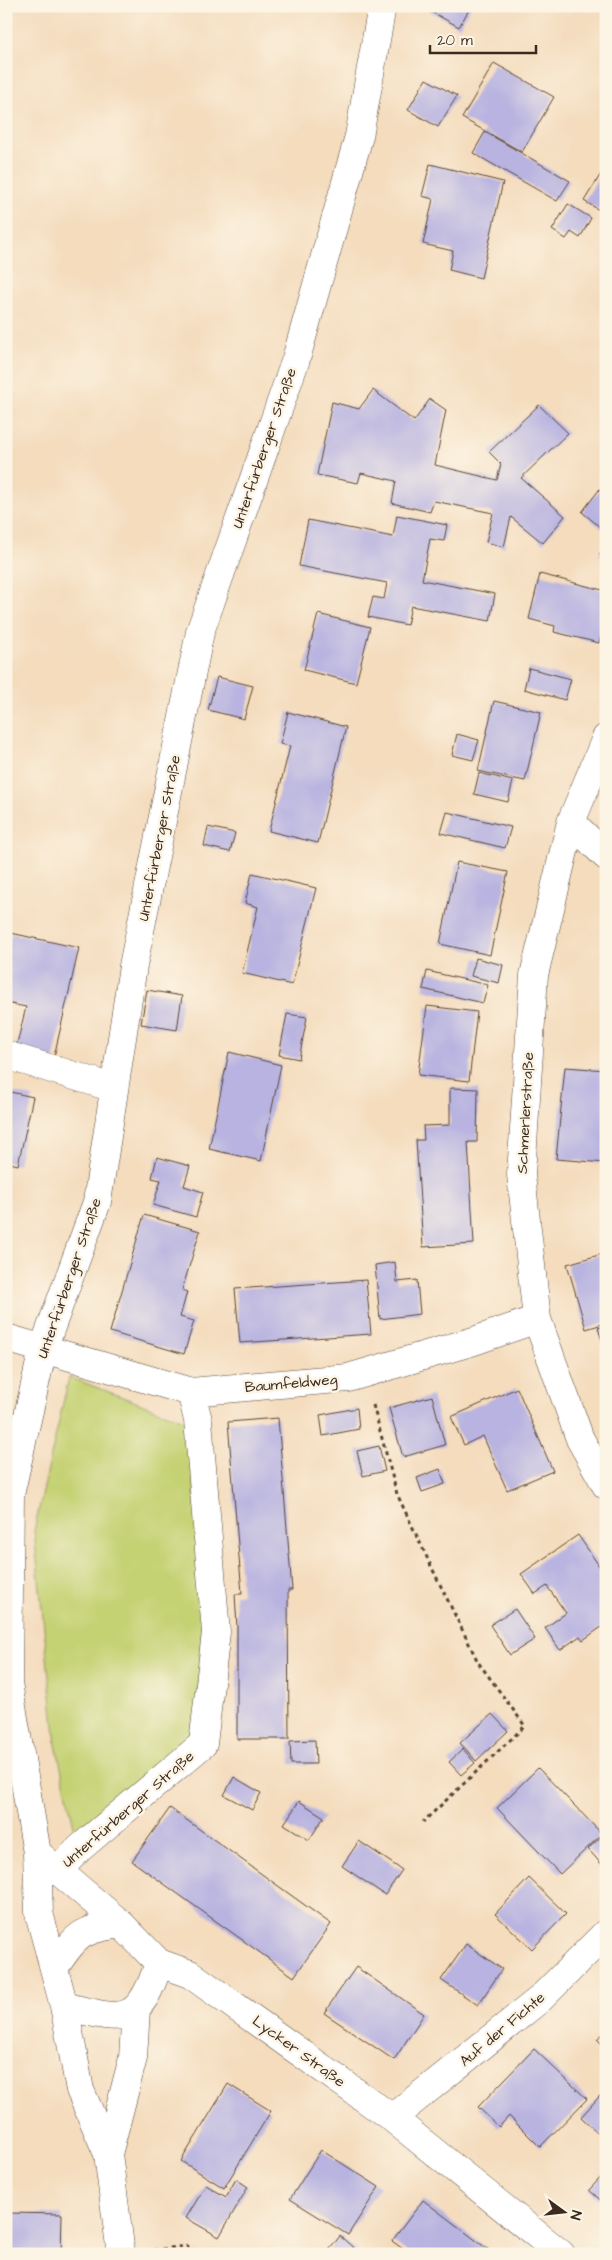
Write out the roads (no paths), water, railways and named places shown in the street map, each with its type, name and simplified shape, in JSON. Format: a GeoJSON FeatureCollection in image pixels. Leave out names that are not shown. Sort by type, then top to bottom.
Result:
{"type":"FeatureCollection","features":[{"type":"Feature","properties":{"kind":"street","name":"Unterfürberger Straße"},"geometry":{"type":"LineString","coordinates":[[135,2252],[108,2154],[80,2090],[64,2006],[39,1913],[36,1853],[7,1682],[10,1495],[43,1349],[97,1202],[133,966],[200,632],[296,358],[359,136],[382,6]]}},
{"type":"Feature","properties":{"kind":"street","name":"Schmerlerstraße"},"geometry":{"type":"LineString","coordinates":[[606,738],[571,822],[534,975],[521,1175],[537,1319],[580,1439],[606,1485]]}},
{"type":"Feature","properties":{"kind":"street"},"geometry":{"type":"LineString","coordinates":[[571,822],[606,856]]}},
{"type":"Feature","properties":{"kind":"street"},"geometry":{"type":"LineString","coordinates":[[6,1056],[114,1088]]}},
{"type":"Feature","properties":{"kind":"street","name":"Baumfeldweg"},"geometry":{"type":"LineString","coordinates":[[6,1338],[191,1392],[348,1378],[474,1341],[537,1319]]}},
{"type":"Feature","properties":{"kind":"street","name":"Unterfürberger Straße"},"geometry":{"type":"LineString","coordinates":[[57,1872],[80,1848],[203,1744],[216,1632],[198,1420],[191,1392]]}},
{"type":"Feature","properties":{"kind":"street","name":"Lycker Straße"},"geometry":{"type":"LineString","coordinates":[[36,1853],[122,1924],[159,1963],[190,1974],[392,2118],[561,2254]]}},
{"type":"Feature","properties":{"kind":"street"},"geometry":{"type":"LineString","coordinates":[[54,1968],[75,1939],[97,1927],[122,1924]]}},
{"type":"Feature","properties":{"kind":"street","name":"Auf der Fichte"},"geometry":{"type":"LineString","coordinates":[[392,2118],[540,1999],[606,1933]]}},
{"type":"Feature","properties":{"kind":"street"},"geometry":{"type":"LineString","coordinates":[[64,2006],[107,2017],[121,2017],[136,2009],[152,1986],[159,1963]]}},
{"type":"Feature","properties":{"kind":"street","name":"Unterfürberger Straße"},"geometry":{"type":"LineString","coordinates":[[108,2154],[133,2058],[136,2009]]}}]}
